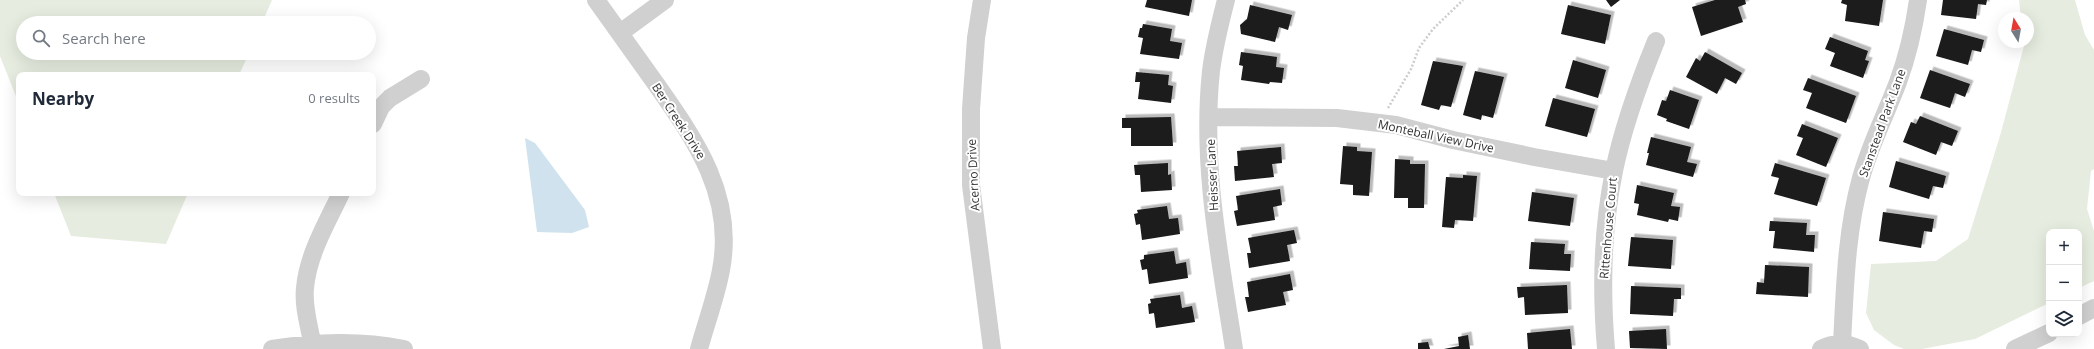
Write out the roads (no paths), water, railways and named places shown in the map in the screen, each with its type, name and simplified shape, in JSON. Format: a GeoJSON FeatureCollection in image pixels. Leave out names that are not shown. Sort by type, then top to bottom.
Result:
{"type":"FeatureCollection","features":[{"type":"Feature","properties":{"kind":"street","name":"Ber Creek Drive"},"geometry":{"type":"LineString","coordinates":[[596,0],[701,152],[714,180],[722,210],[722,270],[699,349]]}},
{"type":"Feature","properties":{"kind":"street"},"geometry":{"type":"LineString","coordinates":[[620,33],[665,0]]}},
{"type":"Feature","properties":{"kind":"street","name":"Acerno Drive"},"geometry":{"type":"LineString","coordinates":[[982,0],[976,38],[971,109],[971,185],[992,349]]}},
{"type":"Feature","properties":{"kind":"street","name":"Heisser Lane"},"geometry":{"type":"LineString","coordinates":[[1226,0],[1212,72],[1209,161],[1213,210],[1234,349]]}},
{"type":"Feature","properties":{"kind":"street","name":"Stanstead Park Lane"},"geometry":{"type":"LineString","coordinates":[[1842,343],[1846,272],[1853,210],[1873,142],[1898,83],[1908,52],[1918,0]]}},
{"type":"Feature","properties":{"kind":"street","name":"Rittenhouse Court"},"geometry":{"type":"LineString","coordinates":[[1606,349],[1603,272],[1606,228],[1614,171],[1632,106],[1656,41]]}},
{"type":"Feature","properties":{"kind":"street"},"geometry":{"type":"LineString","coordinates":[[376,118],[381,107],[390,98],[421,79]]}},
{"type":"Feature","properties":{"kind":"street","name":"Monteball View Drive"},"geometry":{"type":"LineString","coordinates":[[1210,117],[1337,118],[1396,125],[1453,140],[1512,153],[1614,171]]}},
{"type":"Feature","properties":{"kind":"street"},"geometry":{"type":"LineString","coordinates":[[312,342],[305,304],[304,289],[308,268],[340,196]]}},
{"type":"Feature","properties":{"kind":"street"},"geometry":{"type":"LineString","coordinates":[[2082,314],[2094,308]]}},
{"type":"Feature","properties":{"kind":"street"},"geometry":{"type":"LineString","coordinates":[[2015,349],[2046,334]]}},
{"type":"Feature","properties":{"kind":"street"},"geometry":{"type":"LineString","coordinates":[[272,349],[312,342],[380,344],[404,349]]}},
{"type":"Feature","properties":{"kind":"street"},"geometry":{"type":"LineString","coordinates":[[1821,349],[1830,344],[1842,343],[1860,349]]}},
{"type":"Feature","properties":{"kind":"water"},"geometry":{"type":"Polygon","coordinates":[[[525,138],[535,143],[585,210],[589,227],[572,233],[537,232],[525,138]]]}}]}
